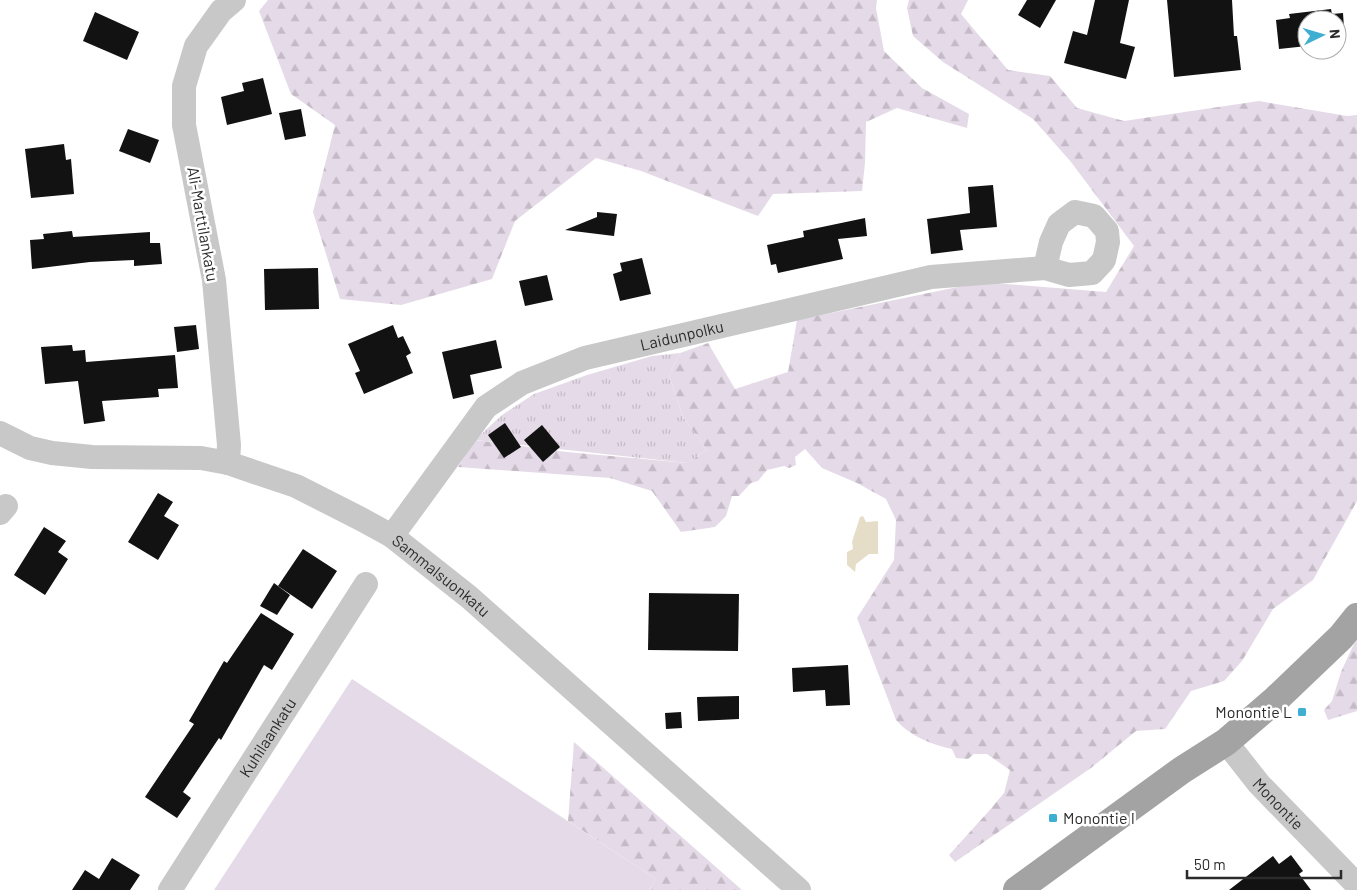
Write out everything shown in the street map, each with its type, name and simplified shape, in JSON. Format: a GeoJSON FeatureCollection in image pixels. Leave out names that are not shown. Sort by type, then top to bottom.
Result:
{"type":"FeatureCollection","features":[{"type":"Feature","properties":{"kind":"main road"},"geometry":{"type":"LineString","coordinates":[[1017,890],[1182,770],[1226,742],[1276,700],[1341,637],[1357,617]]}},
{"type":"Feature","properties":{"kind":"street","name":"Ali-Marttilankatu"},"geometry":{"type":"LineString","coordinates":[[228,463],[229,445],[214,280],[184,125],[184,86],[196,46],[221,11],[234,0]]}},
{"type":"Feature","properties":{"kind":"street","name":"Laidunpolku"},"geometry":{"type":"LineString","coordinates":[[392,536],[486,407],[522,384],[540,376],[585,358],[931,277],[1045,268]]}},
{"type":"Feature","properties":{"kind":"street","name":"Sammalsuonkatu"},"geometry":{"type":"LineString","coordinates":[[0,433],[30,448],[52,453],[92,457],[201,458],[228,463],[296,486],[332,502],[392,536],[469,597],[799,890]]}},
{"type":"Feature","properties":{"kind":"street","name":"Kuhilaankatu"},"geometry":{"type":"LineString","coordinates":[[170,890],[366,584]]}},
{"type":"Feature","properties":{"kind":"street","name":"Monontie"},"geometry":{"type":"LineString","coordinates":[[1226,742],[1259,784],[1357,885]]}},
{"type":"Feature","properties":{"kind":"green space"},"geometry":{"type":"Polygon","coordinates":[[[268,0],[877,0],[876,8],[884,51],[922,88],[969,114],[967,128],[897,108],[866,122],[862,191],[773,194],[758,216],[641,171],[596,158],[515,221],[492,279],[401,305],[340,299],[313,212],[335,125],[291,94],[259,11],[268,0]]]}},
{"type":"Feature","properties":{"kind":"green space"},"geometry":{"type":"Polygon","coordinates":[[[909,0],[968,0],[961,14],[1008,70],[1050,76],[1077,108],[1124,121],[1259,101],[1347,116],[1357,115],[1357,501],[1313,580],[1273,609],[1242,661],[1224,681],[1191,691],[1165,729],[1136,731],[1091,768],[955,862],[949,855],[1004,793],[1010,770],[987,754],[974,754],[968,759],[956,758],[952,749],[922,739],[908,731],[896,720],[857,618],[894,560],[896,520],[886,499],[857,483],[822,468],[805,449],[795,457],[796,465],[789,468],[784,466],[767,470],[758,481],[751,483],[739,496],[732,496],[726,516],[715,527],[681,532],[652,491],[610,478],[458,467],[475,440],[567,452],[687,463],[707,450],[683,417],[669,375],[680,353],[708,343],[735,389],[788,372],[797,320],[982,282],[1106,292],[1134,246],[1071,162],[1033,119],[943,62],[913,36],[907,8],[909,0]]]}},
{"type":"Feature","properties":{"kind":"green space"},"geometry":{"type":"Polygon","coordinates":[[[680,353],[669,375],[683,417],[707,450],[687,463],[475,440],[502,415],[534,394],[587,375],[652,356],[680,353]]]}},
{"type":"Feature","properties":{"kind":"green space"},"geometry":{"type":"Polygon","coordinates":[[[1357,637],[1357,711],[1328,720],[1324,710],[1332,701],[1341,672],[1357,637]]]}},
{"type":"Feature","properties":{"kind":"green space"},"geometry":{"type":"Polygon","coordinates":[[[352,679],[656,879],[649,890],[214,890],[352,679]]]}},
{"type":"Feature","properties":{"kind":"green space"},"geometry":{"type":"Polygon","coordinates":[[[574,742],[742,890],[649,890],[656,879],[568,821],[574,742]]]}},
{"type":"Feature","properties":{"kind":"shaded area"},"geometry":{"type":"Polygon","coordinates":[[[863,516],[866,522],[878,521],[878,554],[869,554],[856,564],[855,572],[847,565],[847,552],[853,549],[852,542],[860,517],[863,516]]]}},
{"type":"Feature","properties":{"kind":"building"},"geometry":{"type":"Polygon","coordinates":[[[1027,0],[1056,0],[1040,28],[1018,15],[1027,0]]]}},
{"type":"Feature","properties":{"kind":"building"},"geometry":{"type":"Polygon","coordinates":[[[1095,0],[1129,0],[1120,43],[1135,47],[1126,79],[1064,63],[1073,31],[1087,35],[1095,0]]]}},
{"type":"Feature","properties":{"kind":"building"},"geometry":{"type":"Polygon","coordinates":[[[1167,0],[1232,0],[1234,36],[1237,36],[1241,70],[1174,77],[1167,0]]]}},
{"type":"Feature","properties":{"kind":"building"},"geometry":{"type":"Polygon","coordinates":[[[95,12],[139,32],[127,60],[83,41],[95,12]]]}},
{"type":"Feature","properties":{"kind":"building"},"geometry":{"type":"Polygon","coordinates":[[[1297,13],[1297,47],[1279,49],[1276,20],[1290,18],[1289,14],[1297,13]]]}},
{"type":"Feature","properties":{"kind":"building"},"geometry":{"type":"Polygon","coordinates":[[[263,78],[272,114],[227,125],[221,97],[244,91],[242,83],[263,78]]]}},
{"type":"Feature","properties":{"kind":"building"},"geometry":{"type":"Polygon","coordinates":[[[301,109],[306,136],[285,140],[279,113],[301,109]]]}},
{"type":"Feature","properties":{"kind":"building"},"geometry":{"type":"Polygon","coordinates":[[[128,129],[159,140],[150,163],[119,151],[128,129]]]}},
{"type":"Feature","properties":{"kind":"building"},"geometry":{"type":"Polygon","coordinates":[[[64,144],[66,160],[71,159],[74,194],[31,198],[25,149],[64,144]]]}},
{"type":"Feature","properties":{"kind":"building"},"geometry":{"type":"Polygon","coordinates":[[[993,185],[997,227],[960,230],[963,250],[931,254],[927,219],[970,213],[968,187],[993,185]]]}},
{"type":"Feature","properties":{"kind":"building"},"geometry":{"type":"Polygon","coordinates":[[[597,212],[617,214],[614,236],[565,230],[597,217],[597,212]]]}},
{"type":"Feature","properties":{"kind":"building"},"geometry":{"type":"Polygon","coordinates":[[[865,218],[867,236],[838,239],[843,259],[778,273],[776,264],[771,265],[767,245],[804,237],[803,231],[865,218]]]}},
{"type":"Feature","properties":{"kind":"building"},"geometry":{"type":"Polygon","coordinates":[[[72,231],[73,237],[150,232],[150,243],[160,243],[162,264],[134,266],[134,260],[90,262],[32,269],[30,240],[44,239],[43,234],[72,231]]]}},
{"type":"Feature","properties":{"kind":"building"},"geometry":{"type":"Polygon","coordinates":[[[642,258],[651,294],[620,301],[613,274],[622,271],[620,263],[642,258]]]}},
{"type":"Feature","properties":{"kind":"building"},"geometry":{"type":"Polygon","coordinates":[[[318,268],[319,309],[265,310],[264,269],[318,268]]]}},
{"type":"Feature","properties":{"kind":"building"},"geometry":{"type":"Polygon","coordinates":[[[547,275],[553,300],[525,306],[519,281],[547,275]]]}},
{"type":"Feature","properties":{"kind":"building"},"geometry":{"type":"Polygon","coordinates":[[[196,325],[199,349],[177,352],[174,327],[196,325]]]}},
{"type":"Feature","properties":{"kind":"building"},"geometry":{"type":"Polygon","coordinates":[[[393,325],[398,338],[403,336],[411,353],[406,356],[413,373],[364,394],[355,373],[360,371],[348,344],[393,325]]]}},
{"type":"Feature","properties":{"kind":"building"},"geometry":{"type":"Polygon","coordinates":[[[496,340],[502,368],[470,375],[474,394],[453,399],[442,352],[496,340]]]}},
{"type":"Feature","properties":{"kind":"building"},"geometry":{"type":"Polygon","coordinates":[[[72,345],[73,351],[85,350],[86,362],[175,355],[178,388],[158,389],[159,397],[102,401],[105,421],[84,424],[78,381],[45,384],[41,347],[72,345]]]}},
{"type":"Feature","properties":{"kind":"building"},"geometry":{"type":"Polygon","coordinates":[[[505,423],[521,447],[504,458],[488,435],[505,423]]]}},
{"type":"Feature","properties":{"kind":"building"},"geometry":{"type":"Polygon","coordinates":[[[542,425],[560,447],[543,462],[524,440],[542,425]]]}},
{"type":"Feature","properties":{"kind":"building"},"geometry":{"type":"Polygon","coordinates":[[[158,493],[173,502],[164,516],[179,525],[158,560],[128,542],[158,493]]]}},
{"type":"Feature","properties":{"kind":"building"},"geometry":{"type":"Polygon","coordinates":[[[44,527],[66,541],[58,552],[68,559],[45,595],[14,575],[44,527]]]}},
{"type":"Feature","properties":{"kind":"building"},"geometry":{"type":"Polygon","coordinates":[[[303,549],[337,571],[312,609],[278,586],[303,549]]]}},
{"type":"Feature","properties":{"kind":"building"},"geometry":{"type":"Polygon","coordinates":[[[274,583],[290,595],[277,615],[260,606],[274,583]]]}},
{"type":"Feature","properties":{"kind":"building"},"geometry":{"type":"Polygon","coordinates":[[[649,593],[739,594],[738,651],[648,650],[649,593]]]}},
{"type":"Feature","properties":{"kind":"building"},"geometry":{"type":"Polygon","coordinates":[[[261,613],[294,634],[272,670],[264,665],[221,740],[219,738],[183,792],[191,798],[177,818],[145,797],[194,724],[189,721],[224,661],[227,663],[261,613]]]}},
{"type":"Feature","properties":{"kind":"building"},"geometry":{"type":"Polygon","coordinates":[[[848,665],[850,705],[826,706],[825,690],[793,692],[792,668],[848,665]]]}},
{"type":"Feature","properties":{"kind":"building"},"geometry":{"type":"Polygon","coordinates":[[[739,696],[739,719],[698,721],[697,697],[739,696]]]}},
{"type":"Feature","properties":{"kind":"building"},"geometry":{"type":"Polygon","coordinates":[[[681,712],[682,728],[666,729],[665,713],[681,712]]]}},
{"type":"Feature","properties":{"kind":"building"},"geometry":{"type":"Polygon","coordinates":[[[1291,855],[1303,871],[1299,874],[1311,890],[1229,890],[1273,856],[1279,864],[1291,855]]]}},
{"type":"Feature","properties":{"kind":"building"},"geometry":{"type":"Polygon","coordinates":[[[112,858],[140,875],[130,890],[72,890],[85,870],[99,879],[112,858]]]}},
{"type":"Feature","properties":{"kind":"place","name":"Monontie L"},"geometry":{"type":"Point","coordinates":[1302,712]}},
{"type":"Feature","properties":{"kind":"place","name":"Monontie I"},"geometry":{"type":"Point","coordinates":[1053,818]}}]}
